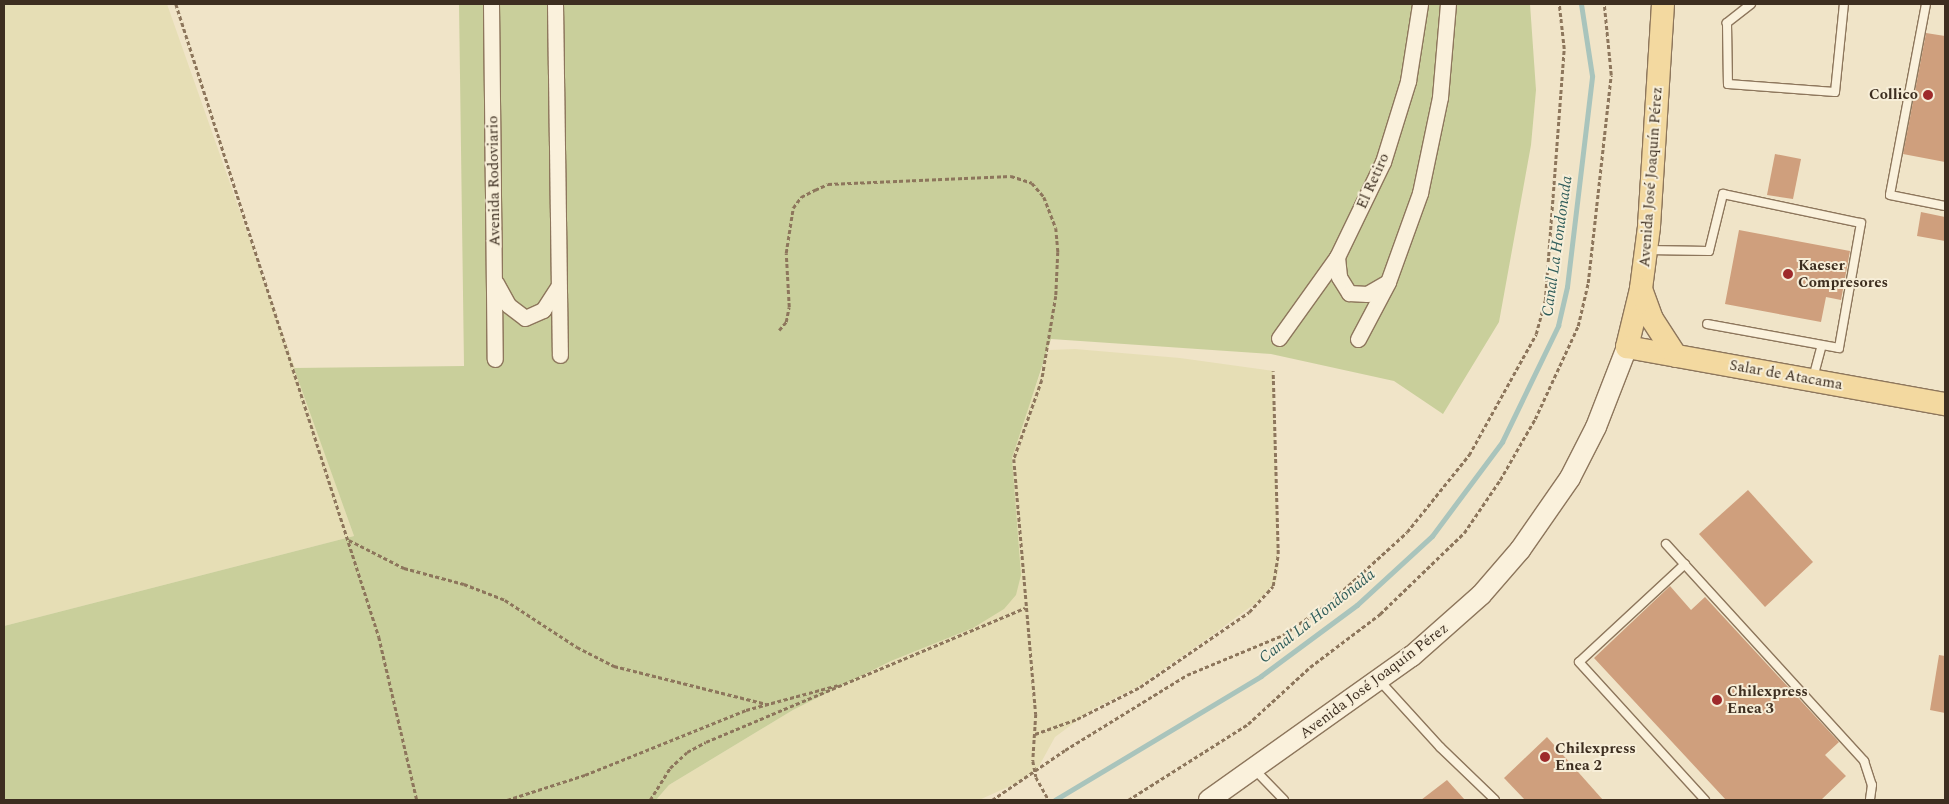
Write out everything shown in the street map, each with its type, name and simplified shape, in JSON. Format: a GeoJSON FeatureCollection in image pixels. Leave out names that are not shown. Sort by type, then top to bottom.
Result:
{"type":"FeatureCollection","features":[{"type":"Feature","properties":{"kind":"main road","name":"Avenida José Joaquín Pérez"},"geometry":{"type":"LineString","coordinates":[[1209,800],[1379,680],[1464,612],[1538,526],[1570,478],[1596,427],[1626,347],[1640,289],[1647,250],[1663,4]]}},
{"type":"Feature","properties":{"kind":"main road"},"geometry":{"type":"LineString","coordinates":[[1640,289],[1652,319],[1676,356]]}},
{"type":"Feature","properties":{"kind":"main road","name":"Salar de Atacama"},"geometry":{"type":"LineString","coordinates":[[1626,347],[1945,404]]}},
{"type":"Feature","properties":{"kind":"street","name":"Avenida Rodoviario"},"geometry":{"type":"LineString","coordinates":[[491,4],[495,359]]}},
{"type":"Feature","properties":{"kind":"street"},"geometry":{"type":"LineString","coordinates":[[555,4],[560,355]]}},
{"type":"Feature","properties":{"kind":"street","name":"El Retiro"},"geometry":{"type":"LineString","coordinates":[[1279,338],[1337,257],[1369,193],[1392,136],[1408,81],[1420,4]]}},
{"type":"Feature","properties":{"kind":"street"},"geometry":{"type":"LineString","coordinates":[[1358,339],[1388,282],[1411,223],[1430,153],[1440,97],[1448,4]]}},
{"type":"Feature","properties":{"kind":"street"},"geometry":{"type":"LineString","coordinates":[[1337,257],[1339,277],[1349,293],[1367,294],[1388,282]]}},
{"type":"Feature","properties":{"kind":"street"},"geometry":{"type":"LineString","coordinates":[[495,282],[508,305],[525,318],[543,310],[559,285]]}},
{"type":"Feature","properties":{"kind":"lane"},"geometry":{"type":"LineString","coordinates":[[1751,4],[1727,23],[1728,84],[1835,92],[1844,4]]}},
{"type":"Feature","properties":{"kind":"lane"},"geometry":{"type":"LineString","coordinates":[[1926,4],[1890,195],[1945,206]]}},
{"type":"Feature","properties":{"kind":"lane"},"geometry":{"type":"LineString","coordinates":[[1647,250],[1709,251],[1723,194],[1861,223],[1839,348],[1707,324]]}},
{"type":"Feature","properties":{"kind":"lane"},"geometry":{"type":"LineString","coordinates":[[1812,380],[1822,345]]}},
{"type":"Feature","properties":{"kind":"lane"},"geometry":{"type":"LineString","coordinates":[[1666,544],[1864,761],[1872,785],[1870,800]]}},
{"type":"Feature","properties":{"kind":"lane"},"geometry":{"type":"LineString","coordinates":[[1685,564],[1579,662],[1704,800]]}},
{"type":"Feature","properties":{"kind":"lane"},"geometry":{"type":"LineString","coordinates":[[1379,680],[1440,747],[1495,800]]}},
{"type":"Feature","properties":{"kind":"lane"},"geometry":{"type":"LineString","coordinates":[[1254,769],[1284,800]]}},
{"type":"Feature","properties":{"kind":"path"},"geometry":{"type":"LineString","coordinates":[[176,4],[379,637],[417,800]]}},
{"type":"Feature","properties":{"kind":"path"},"geometry":{"type":"LineString","coordinates":[[992,800],[1188,675],[1283,635],[1330,603],[1407,532],[1469,455],[1536,334],[1545,301],[1564,49],[1559,4]]}},
{"type":"Feature","properties":{"kind":"path"},"geometry":{"type":"LineString","coordinates":[[1128,800],[1248,724],[1310,667],[1380,614],[1464,532],[1500,480],[1536,419],[1578,326],[1588,283],[1611,75],[1604,4]]}},
{"type":"Feature","properties":{"kind":"path"},"geometry":{"type":"LineString","coordinates":[[779,330],[786,322],[789,307],[786,253],[792,208],[801,198],[828,184],[1011,176],[1032,183],[1052,211],[1058,252],[1056,296],[1042,380],[1014,460],[1025,608],[1033,677],[1035,771],[1049,800]]}},
{"type":"Feature","properties":{"kind":"path"},"geometry":{"type":"LineString","coordinates":[[1034,734],[1077,719],[1140,687],[1250,612],[1273,586],[1278,554],[1273,371]]}},
{"type":"Feature","properties":{"kind":"path"},"geometry":{"type":"LineString","coordinates":[[348,539],[404,568],[464,584],[506,600],[582,650],[614,666],[766,704]]}},
{"type":"Feature","properties":{"kind":"path"},"geometry":{"type":"LineString","coordinates":[[650,800],[670,768],[687,752],[1025,608]]}},
{"type":"Feature","properties":{"kind":"path"},"geometry":{"type":"LineString","coordinates":[[507,800],[585,775],[691,731],[766,704],[846,684]]}},
{"type":"Feature","properties":{"kind":"shaded area"},"geometry":{"type":"Polygon","coordinates":[[[4,4],[167,4],[354,536],[4,626],[4,4]]]}},
{"type":"Feature","properties":{"kind":"shaded area"},"geometry":{"type":"Polygon","coordinates":[[[1075,349],[1180,358],[1273,371],[1279,567],[1276,582],[1257,602],[1211,636],[1139,686],[1093,709],[1055,737],[1038,768],[1019,782],[979,800],[656,800],[669,785],[793,710],[891,661],[973,628],[1013,481],[1012,458],[1017,437],[1049,350],[1075,349]]]}},
{"type":"Feature","properties":{"kind":"green space"},"geometry":{"type":"Polygon","coordinates":[[[459,4],[1530,4],[1536,90],[1531,145],[1499,322],[1443,414],[1394,381],[1271,354],[1051,339],[1012,458],[1021,575],[1016,595],[1004,609],[973,628],[891,661],[793,710],[669,785],[656,800],[4,800],[4,626],[354,536],[294,368],[464,366],[459,4]]]}},
{"type":"Feature","properties":{"kind":"building","name":"Collico"},"geometry":{"type":"Polygon","coordinates":[[[1926,33],[1945,36],[1945,162],[1903,154],[1926,33]]]}},
{"type":"Feature","properties":{"kind":"building"},"geometry":{"type":"Polygon","coordinates":[[[1775,154],[1801,159],[1793,199],[1767,195],[1775,154]]]}},
{"type":"Feature","properties":{"kind":"building"},"geometry":{"type":"Polygon","coordinates":[[[1921,212],[1945,217],[1945,241],[1917,236],[1921,212]]]}},
{"type":"Feature","properties":{"kind":"building","name":"Kaeser Compresores"},"geometry":{"type":"Polygon","coordinates":[[[1739,230],[1850,251],[1841,300],[1826,297],[1821,322],[1725,304],[1739,230]]]}},
{"type":"Feature","properties":{"kind":"building"},"geometry":{"type":"Polygon","coordinates":[[[1748,490],[1813,562],[1765,607],[1699,534],[1748,490]]]}},
{"type":"Feature","properties":{"kind":"building","name":"Chilexpress Enea 3"},"geometry":{"type":"Polygon","coordinates":[[[1670,586],[1691,610],[1705,597],[1839,742],[1825,755],[1846,776],[1821,800],[1726,800],[1594,658],[1670,586]]]}},
{"type":"Feature","properties":{"kind":"building"},"geometry":{"type":"Polygon","coordinates":[[[1939,655],[1945,656],[1945,713],[1930,710],[1939,655]]]}},
{"type":"Feature","properties":{"kind":"building","name":"Chilexpress Enea 2"},"geometry":{"type":"Polygon","coordinates":[[[1547,737],[1603,800],[1525,800],[1504,778],[1547,737]]]}},
{"type":"Feature","properties":{"kind":"building"},"geometry":{"type":"Polygon","coordinates":[[[1447,780],[1465,800],[1421,800],[1447,780]]]}},
{"type":"Feature","properties":{"kind":"waterway","name":"Canal La Hondonada"},"geometry":{"type":"LineString","coordinates":[[1055,800],[1261,676],[1357,605],[1432,536],[1502,442],[1558,326],[1567,287],[1592,76],[1581,4]]}},
{"type":"Feature","properties":{"kind":"place","name":"Collico"},"geometry":{"type":"Point","coordinates":[1928,95]}},
{"type":"Feature","properties":{"kind":"place","name":"Kaeser Compresores"},"geometry":{"type":"Point","coordinates":[1788,274]}},
{"type":"Feature","properties":{"kind":"place","name":"Chilexpress Enea 3"},"geometry":{"type":"Point","coordinates":[1717,700]}},
{"type":"Feature","properties":{"kind":"place","name":"Chilexpress Enea 2"},"geometry":{"type":"Point","coordinates":[1545,757]}}]}
